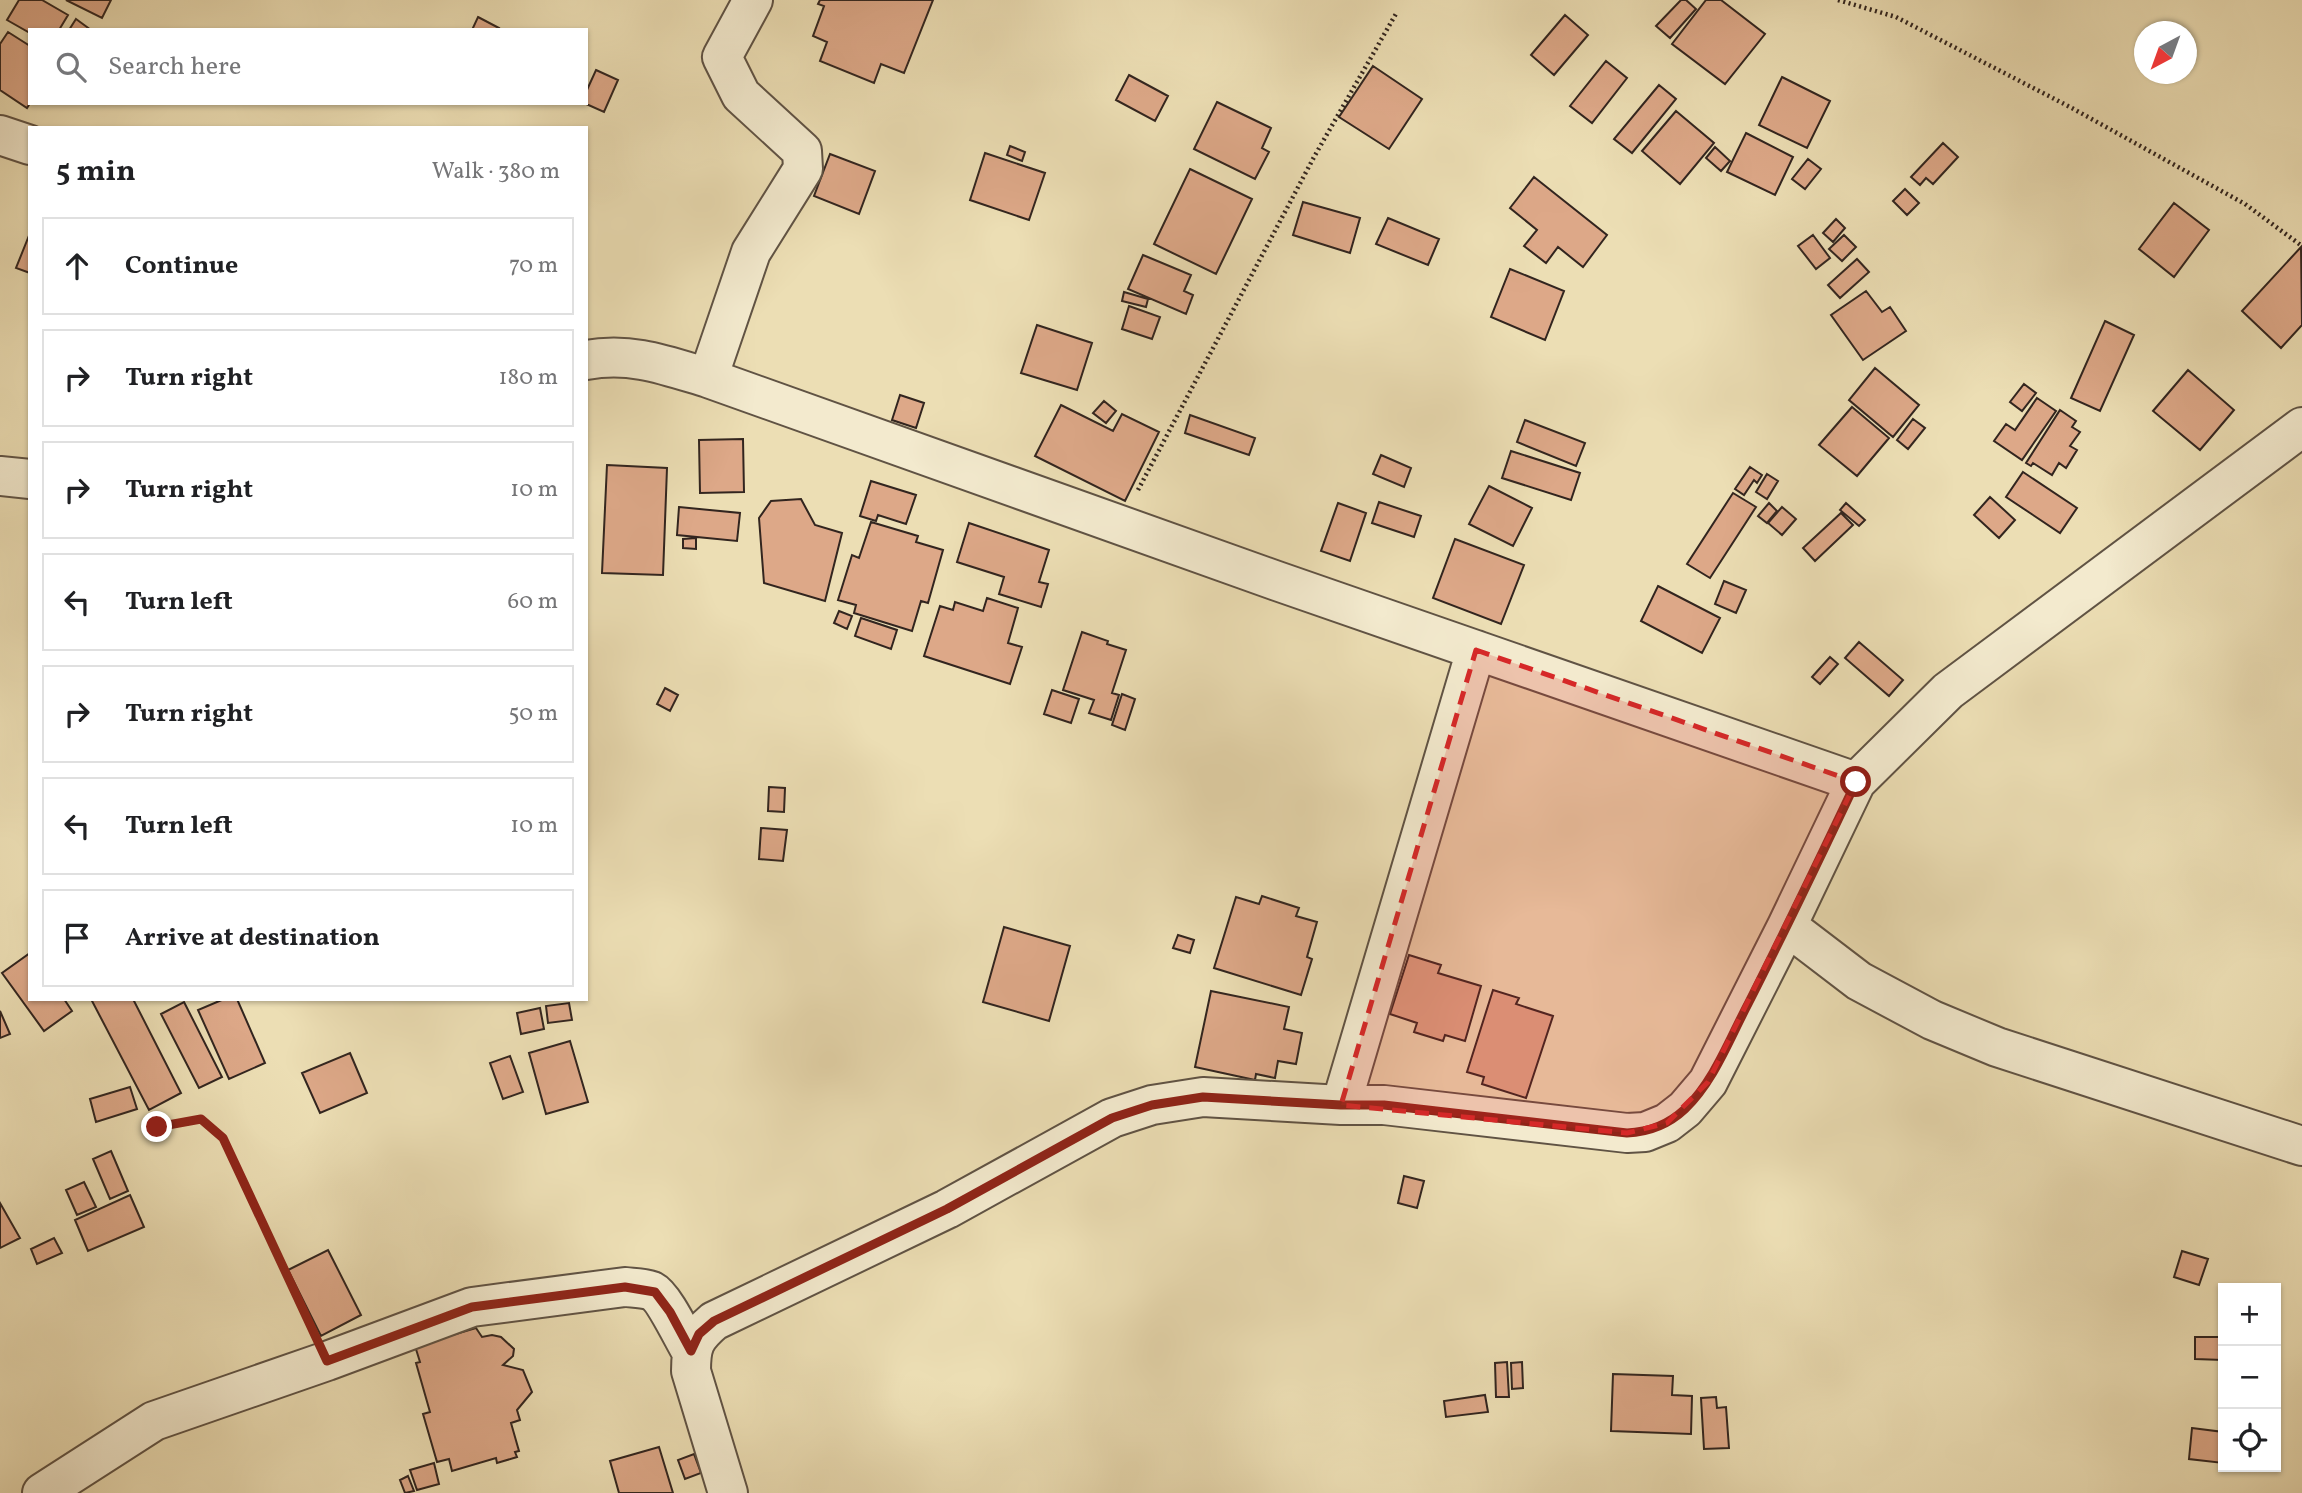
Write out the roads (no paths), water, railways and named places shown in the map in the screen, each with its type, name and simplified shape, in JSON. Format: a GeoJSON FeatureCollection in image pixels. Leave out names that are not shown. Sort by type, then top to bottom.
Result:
{"type":"FeatureCollection","features":[{"type":"Feature","properties":{"kind":"street"},"geometry":{"type":"LineString","coordinates":[[708,378],[751,251],[803,169],[802,151],[741,95],[722,57],[753,0]]}},
{"type":"Feature","properties":{"kind":"street"},"geometry":{"type":"LineString","coordinates":[[0,135],[28,144]]}},
{"type":"Feature","properties":{"kind":"street"},"geometry":{"type":"LineString","coordinates":[[595,353],[648,360],[708,378],[1856,782]]}},
{"type":"Feature","properties":{"kind":"street"},"geometry":{"type":"LineString","coordinates":[[728,1493],[691,1371],[691,1351],[699,1334],[714,1321],[947,1209],[1112,1118],[1152,1105],[1203,1097],[1384,1105],[1627,1133],[1646,1132],[1667,1123],[1708,1082],[1856,782],[1948,691],[2302,428]]}},
{"type":"Feature","properties":{"kind":"street"},"geometry":{"type":"LineString","coordinates":[[0,476],[28,479]]}},
{"type":"Feature","properties":{"kind":"street"},"geometry":{"type":"LineString","coordinates":[[1341,1105],[1476,650]]}},
{"type":"Feature","properties":{"kind":"street"},"geometry":{"type":"LineString","coordinates":[[1787,926],[1859,981],[1932,1020],[1997,1047],[2302,1146]]}},
{"type":"Feature","properties":{"kind":"street"},"geometry":{"type":"LineString","coordinates":[[42,1493],[154,1421],[472,1307],[625,1287],[655,1292],[670,1312],[691,1351]]}}]}
